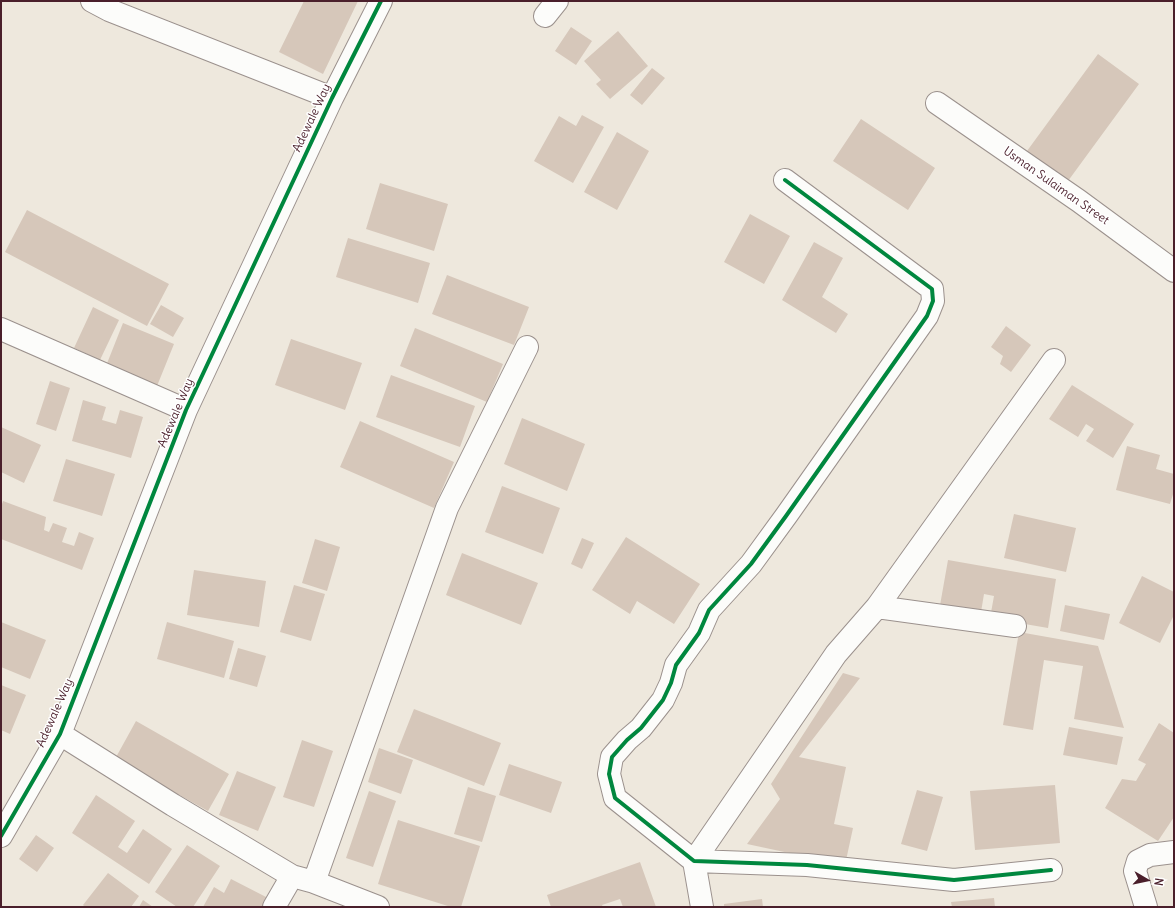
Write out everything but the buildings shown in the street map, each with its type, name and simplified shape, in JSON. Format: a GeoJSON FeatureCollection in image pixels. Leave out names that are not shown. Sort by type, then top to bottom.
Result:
{"type":"FeatureCollection","features":[{"type":"Feature","properties":{"kind":"street"},"geometry":{"type":"LineString","coordinates":[[92,1],[109,10],[332,98]]}},
{"type":"Feature","properties":{"kind":"street","name":"Adewale Way"},"geometry":{"type":"LineString","coordinates":[[1,836],[60,734],[186,410],[332,98],[381,1]]}},
{"type":"Feature","properties":{"kind":"street","name":"Usman Sulaiman Street"},"geometry":{"type":"LineString","coordinates":[[937,103],[1079,202],[1174,271]]}},
{"type":"Feature","properties":{"kind":"street"},"geometry":{"type":"LineString","coordinates":[[785,180],[932,289],[933,301],[927,316],[786,516],[751,564],[709,610],[699,633],[676,665],[671,683],[663,700],[641,728],[627,740],[612,757],[609,774],[615,798],[694,861],[807,865],[954,880],[1051,870]]}},
{"type":"Feature","properties":{"kind":"street"},"geometry":{"type":"LineString","coordinates":[[1,329],[186,410]]}},
{"type":"Feature","properties":{"kind":"street"},"geometry":{"type":"LineString","coordinates":[[314,882],[447,508],[527,347]]}},
{"type":"Feature","properties":{"kind":"street"},"geometry":{"type":"LineString","coordinates":[[702,907],[694,861],[836,654],[877,607],[1054,360]]}},
{"type":"Feature","properties":{"kind":"street"},"geometry":{"type":"LineString","coordinates":[[877,607],[1015,626]]}},
{"type":"Feature","properties":{"kind":"street"},"geometry":{"type":"LineString","coordinates":[[60,734],[173,805],[292,876],[314,882],[378,907]]}},
{"type":"Feature","properties":{"kind":"street"},"geometry":{"type":"LineString","coordinates":[[1146,907],[1135,871],[1138,861],[1150,855],[1174,852]]}},
{"type":"Feature","properties":{"kind":"street"},"geometry":{"type":"LineString","coordinates":[[274,907],[292,876]]}},
{"type":"Feature","properties":{"kind":"cycle path"},"geometry":{"type":"LineString","coordinates":[[1,836],[60,734],[186,410],[332,98],[381,1]]}},
{"type":"Feature","properties":{"kind":"cycle path"},"geometry":{"type":"LineString","coordinates":[[785,180],[932,289],[933,301],[927,316],[786,516],[751,564],[709,610],[699,633],[676,665],[671,683],[663,700],[641,728],[627,740],[612,757],[609,774],[615,798],[694,861],[807,865],[954,880],[1051,870]]}}]}
